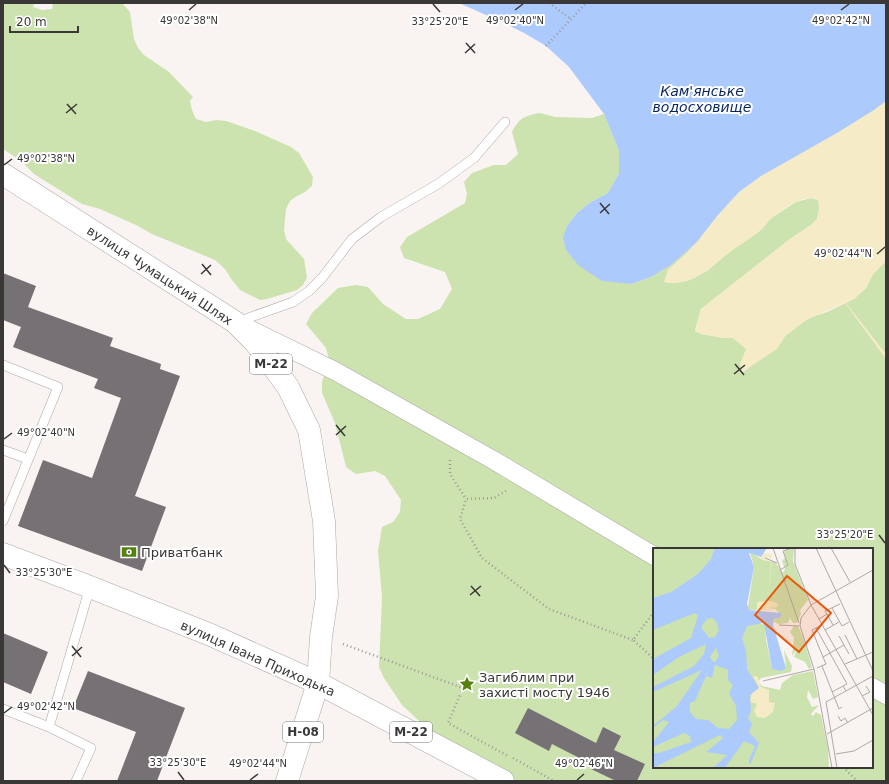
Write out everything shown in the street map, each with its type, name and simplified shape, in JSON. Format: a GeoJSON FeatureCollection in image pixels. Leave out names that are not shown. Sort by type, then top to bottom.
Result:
{"type":"FeatureCollection","features":[{"type":"Feature","properties":{"kind":"main road","name":"вулиця Чумацький Шлях"},"geometry":{"type":"LineString","coordinates":[[3,174],[235,322],[255,342],[288,387],[309,430],[324,521],[327,596],[318,682]]}},
{"type":"Feature","properties":{"kind":"main road","name":"вулиця Івана Приходька"},"geometry":{"type":"LineString","coordinates":[[3,554],[90,586],[212,635],[318,682],[503,781]]}},
{"type":"Feature","properties":{"kind":"main road","name":"Н-08"},"geometry":{"type":"LineString","coordinates":[[287,781],[318,682]]}},
{"type":"Feature","properties":{"kind":"street"},"geometry":{"type":"LineString","coordinates":[[235,322],[334,370],[456,438],[653,555]]}},
{"type":"Feature","properties":{"kind":"street"},"geometry":{"type":"LineString","coordinates":[[873,688],[886,695]]}},
{"type":"Feature","properties":{"kind":"lane"},"geometry":{"type":"LineString","coordinates":[[235,322],[294,302],[309,291],[322,278],[352,240],[381,217],[438,184],[474,158],[506,122]]}},
{"type":"Feature","properties":{"kind":"lane"},"geometry":{"type":"LineString","coordinates":[[3,365],[58,387],[3,521]]}},
{"type":"Feature","properties":{"kind":"lane"},"geometry":{"type":"LineString","coordinates":[[3,450],[28,459]]}},
{"type":"Feature","properties":{"kind":"lane"},"geometry":{"type":"LineString","coordinates":[[49,726],[90,586]]}},
{"type":"Feature","properties":{"kind":"lane"},"geometry":{"type":"LineString","coordinates":[[3,709],[49,726],[91,748],[76,781]]}},
{"type":"Feature","properties":{"kind":"path"},"geometry":{"type":"LineString","coordinates":[[549,3],[572,19]]}},
{"type":"Feature","properties":{"kind":"path"},"geometry":{"type":"LineString","coordinates":[[546,46],[586,3]]}},
{"type":"Feature","properties":{"kind":"path"},"geometry":{"type":"LineString","coordinates":[[456,438],[450,452],[450,474],[466,499],[460,520],[482,558],[549,609],[633,640],[653,658]]}},
{"type":"Feature","properties":{"kind":"path"},"geometry":{"type":"LineString","coordinates":[[466,499],[494,498],[510,489],[518,474]]}},
{"type":"Feature","properties":{"kind":"path"},"geometry":{"type":"LineString","coordinates":[[633,640],[653,613]]}},
{"type":"Feature","properties":{"kind":"path"},"geometry":{"type":"LineString","coordinates":[[322,637],[463,688],[448,723],[554,781]]}},
{"type":"Feature","properties":{"kind":"path"},"geometry":{"type":"LineString","coordinates":[[844,768],[857,781]]}},
{"type":"Feature","properties":{"kind":"green space"},"geometry":{"type":"Polygon","coordinates":[[[3,3],[34,3],[33,7],[42,10],[52,9],[53,3],[122,3],[130,12],[134,39],[138,48],[144,55],[169,72],[193,97],[190,101],[196,119],[206,122],[216,120],[226,121],[255,131],[291,147],[299,153],[313,177],[312,186],[290,201],[286,209],[284,230],[286,239],[304,259],[307,278],[303,285],[297,290],[260,300],[240,290],[225,269],[215,260],[152,234],[100,209],[82,204],[34,174],[21,161],[3,149],[3,3]]]}},
{"type":"Feature","properties":{"kind":"green space"},"geometry":{"type":"Polygon","coordinates":[[[540,113],[555,117],[592,118],[604,114],[619,151],[619,173],[608,193],[591,202],[577,213],[567,226],[631,284],[651,277],[671,265],[696,243],[668,270],[665,282],[672,283],[687,281],[707,271],[729,252],[761,230],[771,218],[796,202],[811,198],[818,200],[820,208],[817,219],[811,225],[790,239],[701,309],[695,330],[701,334],[733,338],[747,349],[740,364],[743,372],[781,343],[785,336],[806,320],[854,299],[866,288],[873,274],[886,261],[886,781],[515,781],[477,763],[435,736],[402,705],[384,678],[379,667],[382,597],[378,551],[382,527],[393,522],[400,512],[401,500],[385,476],[375,471],[356,474],[346,467],[335,423],[322,393],[322,382],[329,359],[326,348],[306,324],[312,313],[338,288],[356,285],[368,287],[383,304],[406,319],[418,319],[440,309],[452,289],[445,272],[404,258],[400,247],[407,237],[465,203],[467,194],[464,182],[472,173],[494,165],[506,165],[518,154],[512,132],[520,120],[526,116],[540,113]]]}},
{"type":"Feature","properties":{"kind":"sand"},"geometry":{"type":"Polygon","coordinates":[[[886,101],[886,261],[873,274],[866,288],[854,299],[846,303],[886,354],[886,359],[845,303],[806,320],[785,336],[777,349],[742,372],[740,364],[746,349],[733,338],[701,334],[695,331],[701,309],[790,239],[811,225],[817,219],[819,208],[818,200],[810,198],[805,199],[784,208],[762,229],[707,271],[692,279],[674,283],[664,282],[668,270],[687,253],[739,192],[761,176],[837,133],[886,101]]]}},
{"type":"Feature","properties":{"kind":"water","name":"Кам'янське водосховище"},"geometry":{"type":"Polygon","coordinates":[[[459,3],[886,3],[886,101],[837,133],[761,176],[739,192],[718,215],[696,243],[671,265],[651,277],[631,284],[602,281],[579,266],[566,250],[563,238],[567,226],[577,213],[591,202],[608,193],[619,173],[619,151],[604,114],[569,67],[546,46],[504,23],[459,3]]]}},
{"type":"Feature","properties":{"kind":"building"},"geometry":{"type":"Polygon","coordinates":[[[3,273],[36,286],[28,307],[113,338],[110,346],[161,364],[160,369],[180,376],[135,496],[166,507],[142,571],[18,526],[43,460],[92,478],[121,398],[94,388],[98,379],[13,347],[21,327],[3,320],[3,273]]]}},
{"type":"Feature","properties":{"kind":"building"},"geometry":{"type":"Polygon","coordinates":[[[3,633],[48,652],[31,694],[3,682],[3,633]]]}},
{"type":"Feature","properties":{"kind":"building"},"geometry":{"type":"Polygon","coordinates":[[[88,671],[185,708],[157,781],[117,781],[136,732],[73,708],[88,671]]]}},
{"type":"Feature","properties":{"kind":"building"},"geometry":{"type":"Polygon","coordinates":[[[528,708],[596,743],[603,727],[621,736],[614,750],[645,764],[637,781],[616,781],[591,769],[593,765],[552,744],[549,751],[515,733],[528,708]]]}},
{"type":"Feature","properties":{"kind":"place","name":"Приватбанк"},"geometry":{"type":"Point","coordinates":[129,552]}},
{"type":"Feature","properties":{"kind":"place","name":"Загиблим при захисті мосту 1946"},"geometry":{"type":"Point","coordinates":[467,684]}}]}
